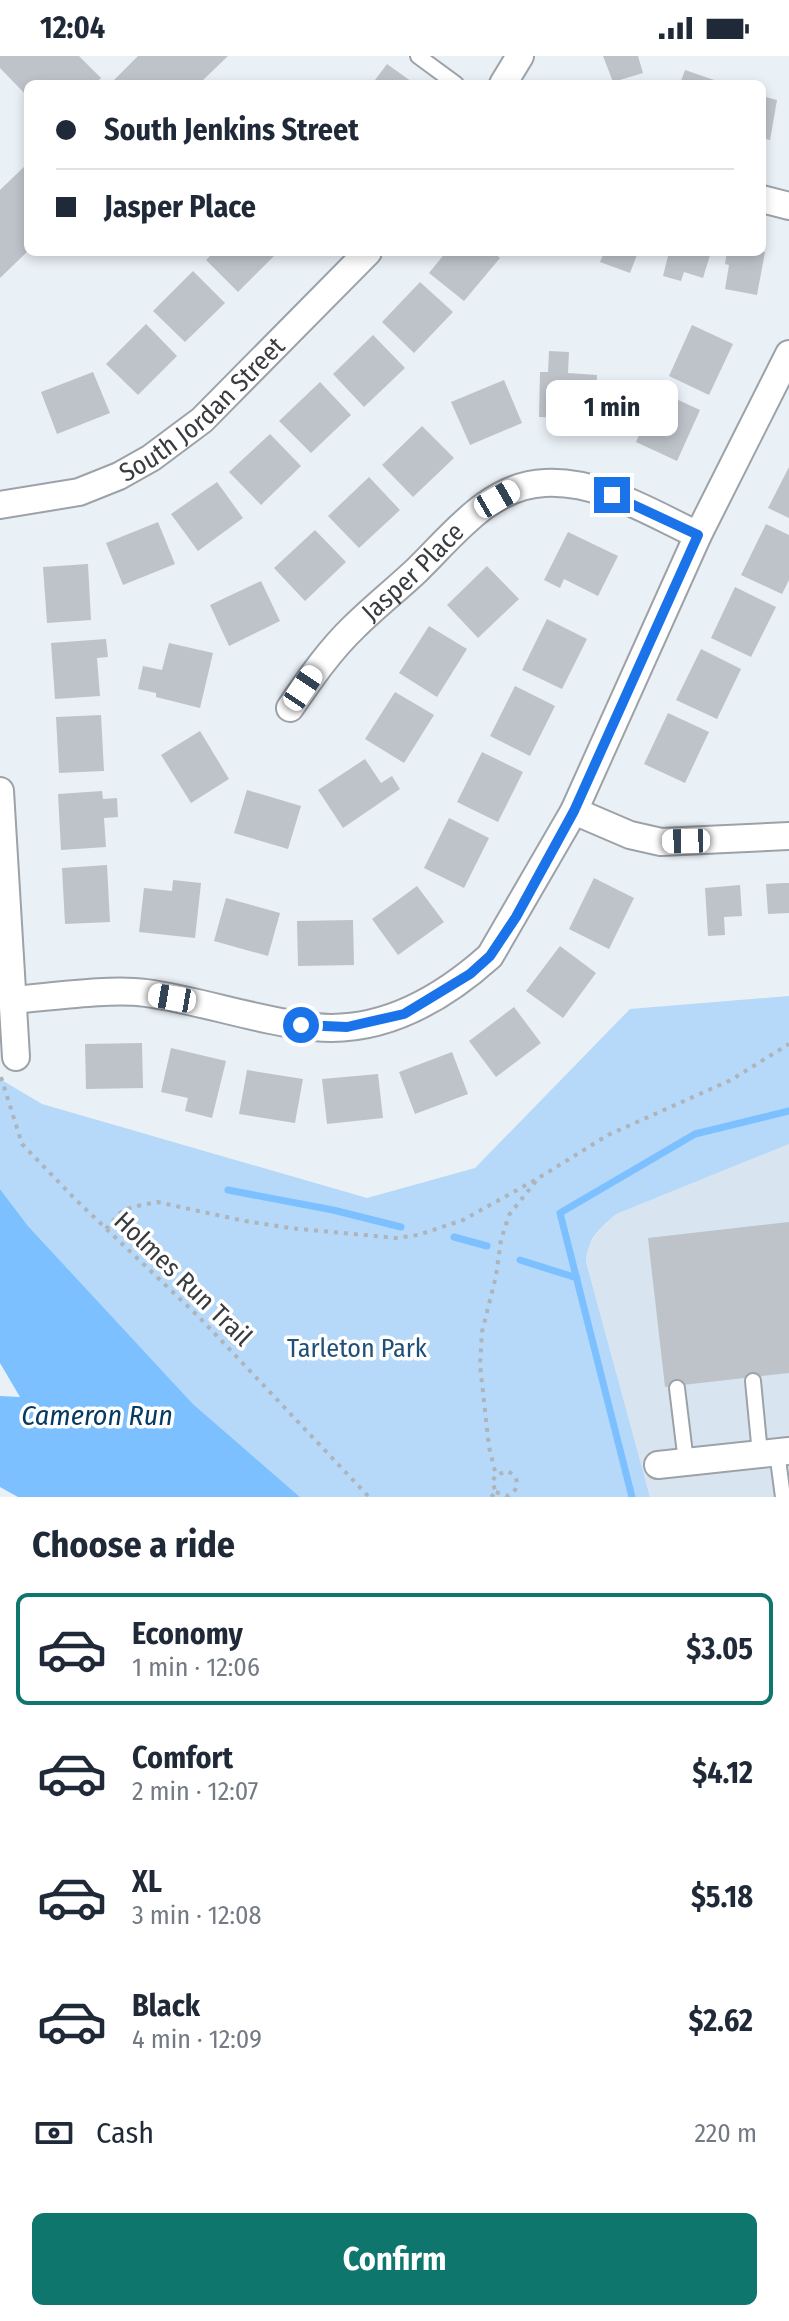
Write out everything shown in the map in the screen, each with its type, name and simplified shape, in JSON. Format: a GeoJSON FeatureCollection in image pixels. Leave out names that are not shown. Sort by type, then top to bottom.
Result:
{"type":"FeatureCollection","features":[{"type":"Feature","properties":{"kind":"street"},"geometry":{"type":"LineString","coordinates":[[505,80],[520,56]]}},
{"type":"Feature","properties":{"kind":"street"},"geometry":{"type":"LineString","coordinates":[[766,200],[789,206]]}},
{"type":"Feature","properties":{"kind":"street","name":"South Jordan Street"},"geometry":{"type":"LineString","coordinates":[[0,505],[79,492],[119,476],[151,458],[202,420],[364,256]]}},
{"type":"Feature","properties":{"kind":"street"},"geometry":{"type":"LineString","coordinates":[[12,1000],[143,993],[317,1027],[347,1027],[404,1014],[470,974],[490,956],[516,917],[574,811],[698,535],[789,354]]}},
{"type":"Feature","properties":{"kind":"street","name":"Jasper Place"},"geometry":{"type":"LineString","coordinates":[[290,708],[320,664],[355,626],[467,519],[512,491],[542,483],[573,484],[612,495],[698,535]]}},
{"type":"Feature","properties":{"kind":"street"},"geometry":{"type":"LineString","coordinates":[[0,791],[12,1000],[8,1064]]}},
{"type":"Feature","properties":{"kind":"street"},"geometry":{"type":"LineString","coordinates":[[574,811],[630,835],[661,842],[789,836]]}},
{"type":"Feature","properties":{"kind":"street"},"geometry":{"type":"LineString","coordinates":[[658,1465],[775,1452]]}},
{"type":"Feature","properties":{"kind":"lane"},"geometry":{"type":"LineString","coordinates":[[418,56],[451,80]]}},
{"type":"Feature","properties":{"kind":"lane"},"geometry":{"type":"LineString","coordinates":[[753,1381],[775,1452],[783,1497]]}},
{"type":"Feature","properties":{"kind":"lane"},"geometry":{"type":"LineString","coordinates":[[677,1388],[686,1462]]}},
{"type":"Feature","properties":{"kind":"path"},"geometry":{"type":"LineString","coordinates":[[106,1229],[121,1212],[157,1202],[245,1221],[396,1238],[418,1235],[463,1220],[608,1135],[731,1080],[789,1044]]}},
{"type":"Feature","properties":{"kind":"path","name":"Holmes Run Trail"},"geometry":{"type":"LineString","coordinates":[[8,1064],[22,1144],[241,1360],[369,1497]]}},
{"type":"Feature","properties":{"kind":"path"},"geometry":{"type":"LineString","coordinates":[[496,1475],[489,1447],[480,1365],[482,1332],[509,1215],[537,1179]]}},
{"type":"Feature","properties":{"kind":"path"},"geometry":{"type":"LineString","coordinates":[[503,1471],[515,1476],[516,1495],[494,1495],[492,1482],[496,1475],[503,1471]]}},
{"type":"Feature","properties":{"kind":"shaded area"},"geometry":{"type":"Polygon","coordinates":[[[789,1144],[789,1497],[650,1497],[586,1262],[587,1248],[603,1224],[615,1214],[789,1144]]]}},
{"type":"Feature","properties":{"kind":"green space","name":"Tarleton Park"},"geometry":{"type":"Polygon","coordinates":[[[789,996],[789,1144],[616,1214],[599,1230],[589,1247],[586,1262],[650,1497],[300,1497],[193,1404],[28,1226],[0,1189],[0,1079],[42,1104],[367,1198],[475,1168],[630,1009],[789,996]]]}},
{"type":"Feature","properties":{"kind":"water","name":"Cameron Run"},"geometry":{"type":"Polygon","coordinates":[[[0,1189],[28,1226],[193,1404],[300,1497],[18,1497],[0,1487],[0,1396],[20,1397],[0,1363],[0,1189]]]}},
{"type":"Feature","properties":{"kind":"building"},"geometry":{"type":"Polygon","coordinates":[[[0,56],[79,56],[101,78],[24,80],[24,93],[0,68],[0,56]]]}},
{"type":"Feature","properties":{"kind":"building"},"geometry":{"type":"Polygon","coordinates":[[[138,56],[228,56],[203,80],[114,80],[138,56]]]}},
{"type":"Feature","properties":{"kind":"building"},"geometry":{"type":"Polygon","coordinates":[[[603,56],[638,56],[643,73],[612,80],[603,56]]]}},
{"type":"Feature","properties":{"kind":"building"},"geometry":{"type":"Polygon","coordinates":[[[387,64],[409,80],[375,80],[387,64]]]}},
{"type":"Feature","properties":{"kind":"building"},"geometry":{"type":"Polygon","coordinates":[[[685,70],[714,80],[681,80],[685,70]]]}},
{"type":"Feature","properties":{"kind":"building"},"geometry":{"type":"Polygon","coordinates":[[[766,97],[777,100],[770,140],[766,139],[766,97]]]}},
{"type":"Feature","properties":{"kind":"building"},"geometry":{"type":"Polygon","coordinates":[[[24,167],[24,255],[0,278],[0,190],[24,167]]]}},
{"type":"Feature","properties":{"kind":"building"},"geometry":{"type":"Polygon","coordinates":[[[210,256],[274,256],[238,292],[206,260],[210,256]]]}},
{"type":"Feature","properties":{"kind":"building"},"geometry":{"type":"Polygon","coordinates":[[[443,256],[500,258],[464,301],[429,273],[443,256]]]}},
{"type":"Feature","properties":{"kind":"building"},"geometry":{"type":"Polygon","coordinates":[[[602,256],[636,256],[630,273],[600,262],[602,256]]]}},
{"type":"Feature","properties":{"kind":"building"},"geometry":{"type":"Polygon","coordinates":[[[668,256],[710,256],[703,278],[684,272],[681,281],[663,276],[668,256]]]}},
{"type":"Feature","properties":{"kind":"building"},"geometry":{"type":"Polygon","coordinates":[[[726,256],[764,256],[757,295],[725,289],[729,265],[725,264],[726,256]]]}},
{"type":"Feature","properties":{"kind":"building"},"geometry":{"type":"Polygon","coordinates":[[[193,271],[225,303],[185,342],[153,311],[193,271]]]}},
{"type":"Feature","properties":{"kind":"building"},"geometry":{"type":"Polygon","coordinates":[[[420,282],[453,312],[414,353],[382,322],[420,282]]]}},
{"type":"Feature","properties":{"kind":"building"},"geometry":{"type":"Polygon","coordinates":[[[146,324],[177,356],[138,395],[106,364],[146,324]]]}},
{"type":"Feature","properties":{"kind":"building"},"geometry":{"type":"Polygon","coordinates":[[[692,325],[733,344],[709,395],[669,376],[692,325]]]}},
{"type":"Feature","properties":{"kind":"building"},"geometry":{"type":"Polygon","coordinates":[[[373,335],[405,368],[364,407],[333,374],[373,335]]]}},
{"type":"Feature","properties":{"kind":"building"},"geometry":{"type":"Polygon","coordinates":[[[549,351],[569,352],[568,373],[597,375],[595,419],[539,417],[540,372],[548,372],[549,351]]]}},
{"type":"Feature","properties":{"kind":"building"},"geometry":{"type":"Polygon","coordinates":[[[93,372],[110,413],[57,434],[41,392],[93,372]]]}},
{"type":"Feature","properties":{"kind":"building"},"geometry":{"type":"Polygon","coordinates":[[[504,380],[522,423],[470,445],[451,402],[504,380]]]}},
{"type":"Feature","properties":{"kind":"building"},"geometry":{"type":"Polygon","coordinates":[[[320,382],[351,415],[311,453],[279,421],[320,382]]]}},
{"type":"Feature","properties":{"kind":"building"},"geometry":{"type":"Polygon","coordinates":[[[659,391],[700,410],[677,461],[636,442],[659,391]]]}},
{"type":"Feature","properties":{"kind":"building"},"geometry":{"type":"Polygon","coordinates":[[[422,426],[454,458],[413,497],[382,465],[422,426]]]}},
{"type":"Feature","properties":{"kind":"building"},"geometry":{"type":"Polygon","coordinates":[[[270,434],[301,466],[261,505],[229,472],[270,434]]]}},
{"type":"Feature","properties":{"kind":"building"},"geometry":{"type":"Polygon","coordinates":[[[789,467],[789,518],[768,508],[789,467]]]}},
{"type":"Feature","properties":{"kind":"building"},"geometry":{"type":"Polygon","coordinates":[[[369,477],[400,510],[359,548],[328,516],[369,477]]]}},
{"type":"Feature","properties":{"kind":"building"},"geometry":{"type":"Polygon","coordinates":[[[217,482],[243,518],[198,551],[171,514],[217,482]]]}},
{"type":"Feature","properties":{"kind":"building"},"geometry":{"type":"Polygon","coordinates":[[[158,522],[175,564],[123,585],[106,543],[158,522]]]}},
{"type":"Feature","properties":{"kind":"building"},"geometry":{"type":"Polygon","coordinates":[[[766,524],[789,535],[789,580],[782,594],[741,575],[766,524]]]}},
{"type":"Feature","properties":{"kind":"building"},"geometry":{"type":"Polygon","coordinates":[[[315,530],[346,562],[305,601],[274,568],[315,530]]]}},
{"type":"Feature","properties":{"kind":"building"},"geometry":{"type":"Polygon","coordinates":[[[568,532],[618,556],[598,596],[564,579],[560,588],[544,580],[568,532]]]}},
{"type":"Feature","properties":{"kind":"building"},"geometry":{"type":"Polygon","coordinates":[[[88,564],[91,620],[47,623],[43,567],[88,564]]]}},
{"type":"Feature","properties":{"kind":"building"},"geometry":{"type":"Polygon","coordinates":[[[487,566],[519,599],[478,638],[447,605],[487,566]]]}},
{"type":"Feature","properties":{"kind":"building"},"geometry":{"type":"Polygon","coordinates":[[[261,581],[280,621],[229,646],[210,605],[261,581]]]}},
{"type":"Feature","properties":{"kind":"building"},"geometry":{"type":"Polygon","coordinates":[[[735,587],[776,607],[751,657],[711,638],[735,587]]]}},
{"type":"Feature","properties":{"kind":"building"},"geometry":{"type":"Polygon","coordinates":[[[547,619],[587,639],[562,689],[522,670],[547,619]]]}},
{"type":"Feature","properties":{"kind":"building"},"geometry":{"type":"Polygon","coordinates":[[[429,626],[467,649],[437,697],[399,673],[429,626]]]}},
{"type":"Feature","properties":{"kind":"building"},"geometry":{"type":"Polygon","coordinates":[[[106,639],[108,657],[97,658],[100,696],[55,699],[51,643],[106,639]]]}},
{"type":"Feature","properties":{"kind":"building"},"geometry":{"type":"Polygon","coordinates":[[[169,643],[213,653],[200,708],[138,689],[143,666],[162,670],[169,643]]]}},
{"type":"Feature","properties":{"kind":"building"},"geometry":{"type":"Polygon","coordinates":[[[701,649],[741,669],[717,719],[676,700],[701,649]]]}},
{"type":"Feature","properties":{"kind":"building"},"geometry":{"type":"Polygon","coordinates":[[[515,686],[555,706],[530,756],[490,736],[515,686]]]}},
{"type":"Feature","properties":{"kind":"building"},"geometry":{"type":"Polygon","coordinates":[[[395,692],[434,715],[404,763],[365,739],[395,692]]]}},
{"type":"Feature","properties":{"kind":"building"},"geometry":{"type":"Polygon","coordinates":[[[668,713],[709,732],[685,783],[644,764],[668,713]]]}},
{"type":"Feature","properties":{"kind":"building"},"geometry":{"type":"Polygon","coordinates":[[[101,715],[104,771],[59,773],[56,717],[101,715]]]}},
{"type":"Feature","properties":{"kind":"building"},"geometry":{"type":"Polygon","coordinates":[[[200,731],[229,779],[191,803],[161,755],[200,731]]]}},
{"type":"Feature","properties":{"kind":"building"},"geometry":{"type":"Polygon","coordinates":[[[482,752],[523,772],[498,822],[457,802],[482,752]]]}},
{"type":"Feature","properties":{"kind":"building"},"geometry":{"type":"Polygon","coordinates":[[[365,759],[381,783],[392,776],[400,789],[343,828],[318,790],[365,759]]]}},
{"type":"Feature","properties":{"kind":"building"},"geometry":{"type":"Polygon","coordinates":[[[247,790],[301,806],[288,849],[234,833],[247,790]]]}},
{"type":"Feature","properties":{"kind":"building"},"geometry":{"type":"Polygon","coordinates":[[[102,791],[103,799],[117,798],[118,817],[104,818],[106,847],[61,850],[58,794],[102,791]]]}},
{"type":"Feature","properties":{"kind":"building"},"geometry":{"type":"Polygon","coordinates":[[[449,818],[489,838],[464,888],[424,868],[449,818]]]}},
{"type":"Feature","properties":{"kind":"building"},"geometry":{"type":"Polygon","coordinates":[[[107,865],[110,922],[65,924],[62,868],[107,865]]]}},
{"type":"Feature","properties":{"kind":"building"},"geometry":{"type":"Polygon","coordinates":[[[594,878],[634,898],[609,949],[569,929],[594,878]]]}},
{"type":"Feature","properties":{"kind":"building"},"geometry":{"type":"Polygon","coordinates":[[[173,880],[201,883],[195,938],[139,932],[144,888],[172,891],[173,880]]]}},
{"type":"Feature","properties":{"kind":"building"},"geometry":{"type":"Polygon","coordinates":[[[789,883],[789,913],[768,914],[766,884],[789,883]]]}},
{"type":"Feature","properties":{"kind":"building"},"geometry":{"type":"Polygon","coordinates":[[[740,885],[742,916],[724,917],[725,935],[708,936],[705,888],[740,885]]]}},
{"type":"Feature","properties":{"kind":"building"},"geometry":{"type":"Polygon","coordinates":[[[417,886],[444,922],[398,955],[372,919],[417,886]]]}},
{"type":"Feature","properties":{"kind":"building"},"geometry":{"type":"Polygon","coordinates":[[[226,898],[280,913],[268,956],[214,941],[226,898]]]}},
{"type":"Feature","properties":{"kind":"building"},"geometry":{"type":"Polygon","coordinates":[[[353,920],[354,965],[298,966],[297,921],[353,920]]]}},
{"type":"Feature","properties":{"kind":"building"},"geometry":{"type":"Polygon","coordinates":[[[560,946],[596,973],[563,1018],[526,991],[560,946]]]}},
{"type":"Feature","properties":{"kind":"building"},"geometry":{"type":"Polygon","coordinates":[[[514,1007],[541,1043],[496,1077],[469,1041],[514,1007]]]}},
{"type":"Feature","properties":{"kind":"building"},"geometry":{"type":"Polygon","coordinates":[[[142,1043],[143,1088],[86,1089],[85,1044],[142,1043]]]}},
{"type":"Feature","properties":{"kind":"building"},"geometry":{"type":"Polygon","coordinates":[[[171,1048],[226,1061],[212,1118],[185,1111],[188,1098],[161,1092],[171,1048]]]}},
{"type":"Feature","properties":{"kind":"building"},"geometry":{"type":"Polygon","coordinates":[[[452,1052],[468,1094],[415,1114],[399,1072],[452,1052]]]}},
{"type":"Feature","properties":{"kind":"building"},"geometry":{"type":"Polygon","coordinates":[[[247,1070],[303,1079],[295,1123],[239,1114],[247,1070]]]}},
{"type":"Feature","properties":{"kind":"building"},"geometry":{"type":"Polygon","coordinates":[[[378,1074],[383,1118],[327,1124],[322,1079],[378,1074]]]}},
{"type":"Feature","properties":{"kind":"building"},"geometry":{"type":"Polygon","coordinates":[[[789,1222],[789,1373],[665,1387],[648,1238],[789,1222]]]}},
{"type":"Feature","properties":{"kind":"waterway"},"geometry":{"type":"LineString","coordinates":[[632,1497],[560,1213],[695,1134],[789,1111]]}},
{"type":"Feature","properties":{"kind":"waterway"},"geometry":{"type":"LineString","coordinates":[[228,1190],[333,1210],[401,1227]]}},
{"type":"Feature","properties":{"kind":"waterway"},"geometry":{"type":"LineString","coordinates":[[454,1237],[487,1246]]}},
{"type":"Feature","properties":{"kind":"waterway"},"geometry":{"type":"LineString","coordinates":[[520,1260],[577,1278]]}},
{"type":"Feature","properties":{"kind":"route"},"geometry":{"type":"LineString","coordinates":[[301,1025],[347,1027],[404,1014],[470,974],[490,956],[516,917],[574,811],[698,535],[612,495]]}}]}
